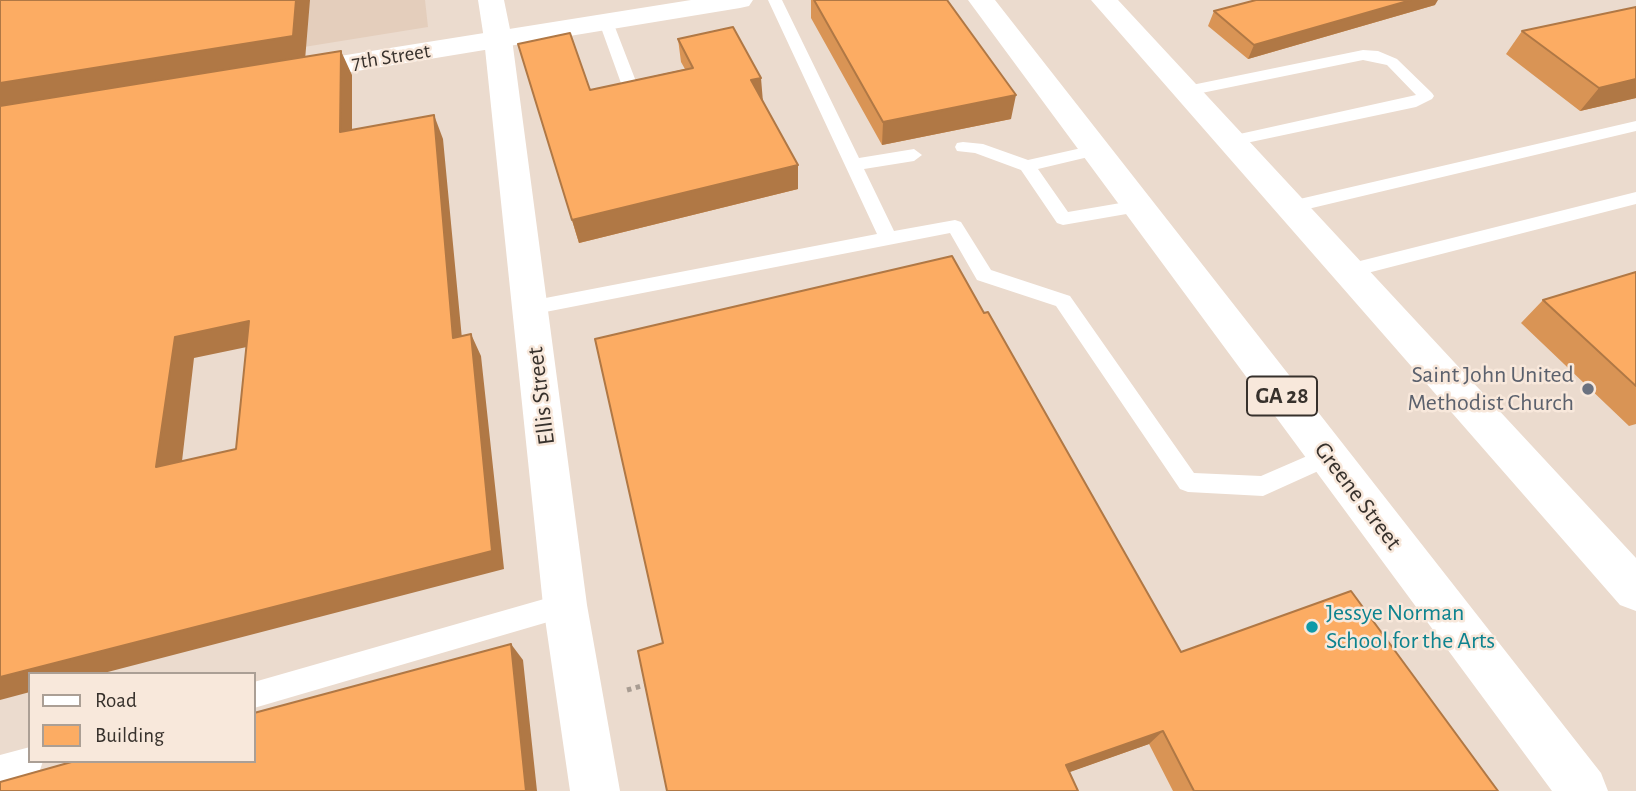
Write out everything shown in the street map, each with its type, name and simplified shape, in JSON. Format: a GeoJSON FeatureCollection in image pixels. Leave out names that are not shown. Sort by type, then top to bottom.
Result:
{"type":"FeatureCollection","features":[{"type":"Feature","properties":{"kind":"main road","name":"Ellis Street"},"geometry":{"type":"LineString","coordinates":[[491,0],[498,39],[565,605],[595,791]]}},
{"type":"Feature","properties":{"kind":"main road","name":"7th Street"},"geometry":{"type":"LineString","coordinates":[[269,76],[740,0]]}},
{"type":"Feature","properties":{"kind":"main road","name":"Greene Street"},"geometry":{"type":"LineString","coordinates":[[981,0],[1583,791]]}},
{"type":"Feature","properties":{"kind":"main road"},"geometry":{"type":"LineString","coordinates":[[1104,0],[1636,590]]}},
{"type":"Feature","properties":{"kind":"lane"},"geometry":{"type":"LineString","coordinates":[[775,0],[888,238]]}},
{"type":"Feature","properties":{"kind":"lane"},"geometry":{"type":"LineString","coordinates":[[606,22],[634,97]]}},
{"type":"Feature","properties":{"kind":"lane"},"geometry":{"type":"LineString","coordinates":[[1186,92],[1363,55],[1378,56],[1392,62],[1426,96],[1416,102],[1232,141]]}},
{"type":"Feature","properties":{"kind":"lane"},"geometry":{"type":"LineString","coordinates":[[1291,207],[1636,126]]}},
{"type":"Feature","properties":{"kind":"lane"},"geometry":{"type":"LineString","coordinates":[[963,147],[977,148],[1027,166],[1095,150]]}},
{"type":"Feature","properties":{"kind":"lane"},"geometry":{"type":"LineString","coordinates":[[853,165],[914,155]]}},
{"type":"Feature","properties":{"kind":"lane"},"geometry":{"type":"LineString","coordinates":[[1027,166],[1063,219],[1138,206]]}},
{"type":"Feature","properties":{"kind":"lane"},"geometry":{"type":"LineString","coordinates":[[1348,271],[1636,198]]}},
{"type":"Feature","properties":{"kind":"lane"},"geometry":{"type":"LineString","coordinates":[[530,308],[955,226],[984,275],[1063,301],[1188,482],[1263,486],[1328,456]]}},
{"type":"Feature","properties":{"kind":"lane"},"geometry":{"type":"LineString","coordinates":[[256,694],[565,605]]}},
{"type":"Feature","properties":{"kind":"lane"},"geometry":{"type":"LineString","coordinates":[[0,769],[28,761]]}},
{"type":"Feature","properties":{"kind":"shaded area"},"geometry":{"type":"Polygon","coordinates":[[[0,0],[425,0],[428,27],[0,96],[0,0]]]}},
{"type":"Feature","properties":{"kind":"building"},"geometry":{"type":"Polygon","coordinates":[[[0,0],[296,0],[293,36],[0,83],[0,0]]]}},
{"type":"Feature","properties":{"kind":"building"},"geometry":{"type":"Polygon","coordinates":[[[814,0],[947,0],[1016,95],[883,122],[814,0]]]}},
{"type":"Feature","properties":{"kind":"building"},"geometry":{"type":"Polygon","coordinates":[[[1256,0],[1411,0],[1254,45],[1214,11],[1256,0]]]}},
{"type":"Feature","properties":{"kind":"building"},"geometry":{"type":"Polygon","coordinates":[[[1636,7],[1636,79],[1599,88],[1522,31],[1636,7]]]}},
{"type":"Feature","properties":{"kind":"building"},"geometry":{"type":"Polygon","coordinates":[[[733,27],[761,78],[751,80],[798,165],[572,220],[518,44],[570,33],[590,90],[693,68],[678,39],[733,27]]]}},
{"type":"Feature","properties":{"kind":"building"},"geometry":{"type":"Polygon","coordinates":[[[341,51],[340,132],[434,115],[453,338],[471,334],[492,551],[0,677],[0,106],[341,51]],[[249,321],[175,337],[156,467],[236,449],[249,321]]]}},
{"type":"Feature","properties":{"kind":"building"},"geometry":{"type":"Polygon","coordinates":[[[952,256],[984,313],[988,312],[1181,652],[1351,591],[1498,791],[1194,791],[1163,731],[1066,765],[1078,791],[667,791],[638,651],[663,643],[595,339],[952,256]]]}},
{"type":"Feature","properties":{"kind":"building"},"geometry":{"type":"Polygon","coordinates":[[[1636,272],[1636,386],[1543,300],[1636,272]]]}},
{"type":"Feature","properties":{"kind":"building"},"geometry":{"type":"Polygon","coordinates":[[[511,644],[526,791],[0,791],[0,782],[68,763],[256,763],[256,712],[511,644]]]}},
{"type":"Feature","properties":{"kind":"place","name":"Saint John United Methodist Church"},"geometry":{"type":"Point","coordinates":[1588,389]}},
{"type":"Feature","properties":{"kind":"place","name":"Jessye Norman School for the Arts"},"geometry":{"type":"Point","coordinates":[1312,627]}}]}
